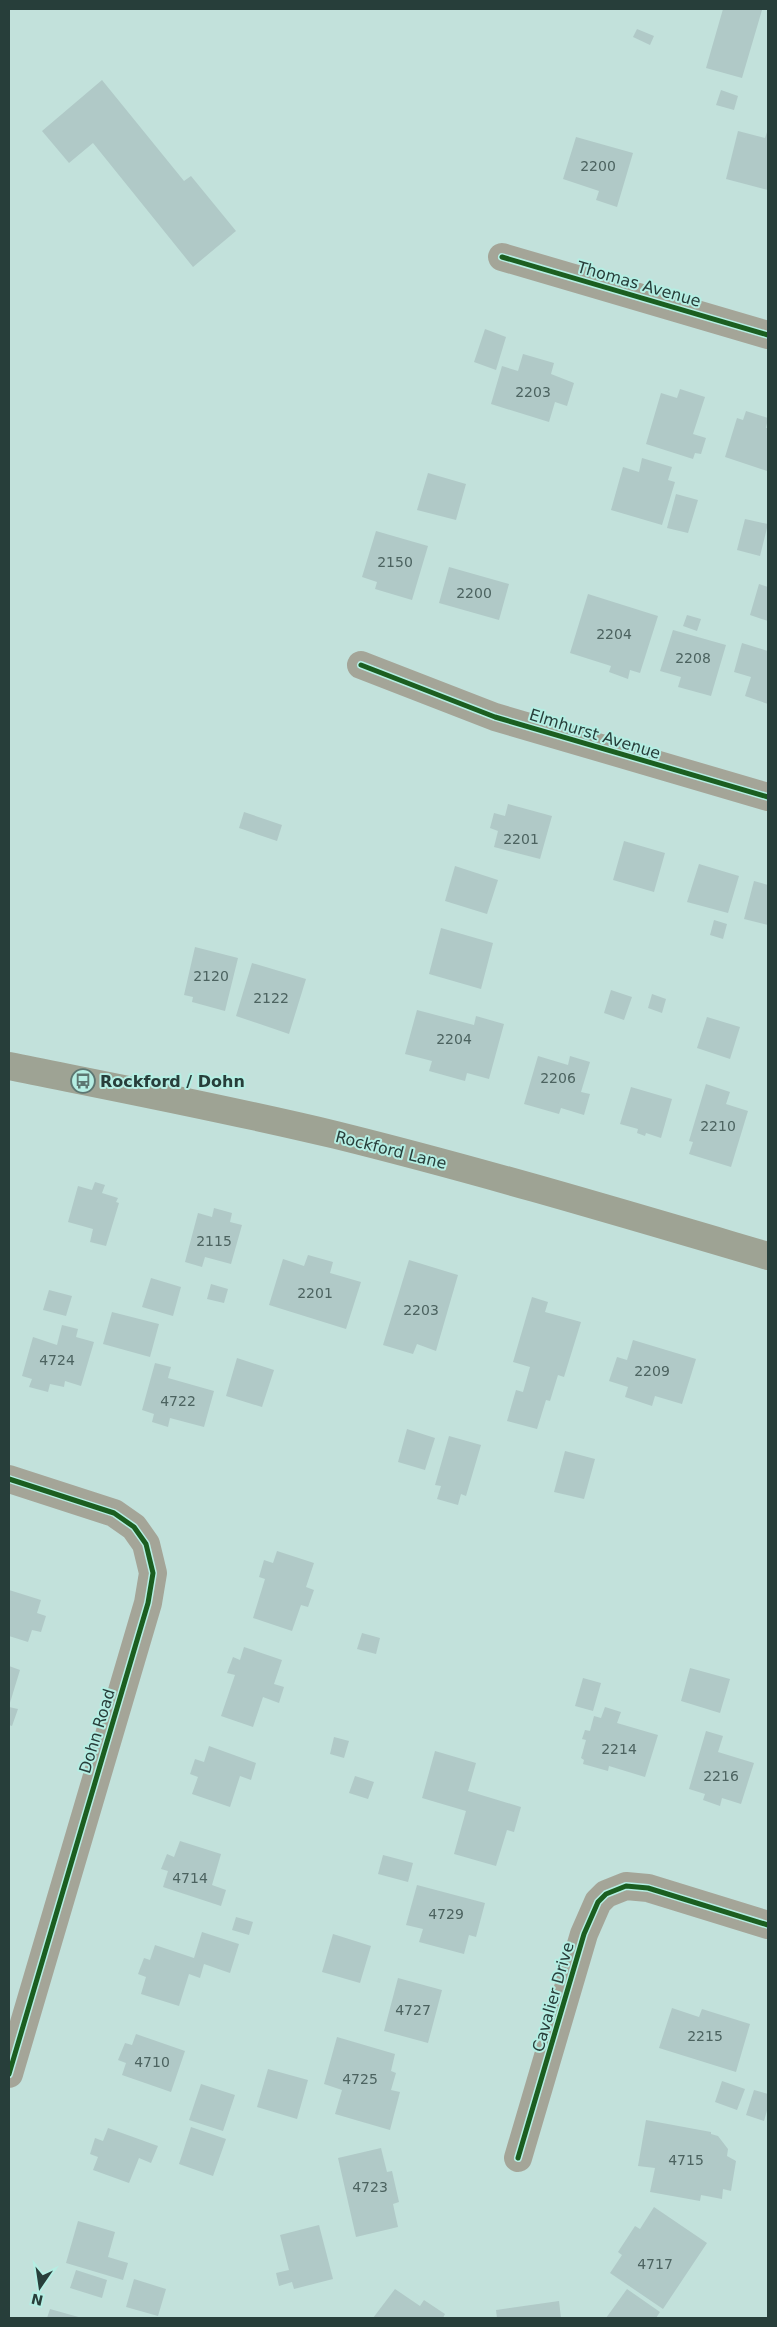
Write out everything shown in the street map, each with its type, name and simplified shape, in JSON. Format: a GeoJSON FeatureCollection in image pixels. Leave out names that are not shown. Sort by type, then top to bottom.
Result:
{"type":"FeatureCollection","features":[{"type":"Feature","properties":{"kind":"main road","name":"Rockford Lane"},"geometry":{"type":"LineString","coordinates":[[9,1066],[189,1102],[336,1135],[513,1181],[768,1256]]}},
{"type":"Feature","properties":{"kind":"street","name":"Thomas Avenue"},"geometry":{"type":"LineString","coordinates":[[502,257],[768,336]]}},
{"type":"Feature","properties":{"kind":"street","name":"Elmhurst Avenue"},"geometry":{"type":"LineString","coordinates":[[361,665],[495,718],[768,798]]}},
{"type":"Feature","properties":{"kind":"street","name":"Dohn Road"},"geometry":{"type":"LineString","coordinates":[[9,1479],[114,1513],[134,1527],[146,1544],[153,1573],[148,1603],[9,2074]]}},
{"type":"Feature","properties":{"kind":"street","name":"Cavalier Drive"},"geometry":{"type":"LineString","coordinates":[[518,2158],[584,1934],[598,1902],[606,1894],[626,1886],[648,1888],[768,1925]]}},
{"type":"Feature","properties":{"kind":"building"},"geometry":{"type":"Polygon","coordinates":[[[723,9],[762,10],[742,78],[706,68],[723,9]]]}},
{"type":"Feature","properties":{"kind":"building"},"geometry":{"type":"Polygon","coordinates":[[[637,29],[654,36],[650,45],[633,37],[637,29]]]}},
{"type":"Feature","properties":{"kind":"building"},"geometry":{"type":"Polygon","coordinates":[[[102,80],[184,181],[191,176],[236,231],[193,267],[93,143],[69,163],[42,131],[102,80]]]}},
{"type":"Feature","properties":{"kind":"building"},"geometry":{"type":"Polygon","coordinates":[[[721,90],[738,96],[734,110],[716,105],[721,90]]]}},
{"type":"Feature","properties":{"kind":"building"},"geometry":{"type":"Polygon","coordinates":[[[768,129],[768,190],[726,179],[738,131],[765,138],[768,129]]]}},
{"type":"Feature","properties":{"kind":"building"},"geometry":{"type":"Polygon","coordinates":[[[576,137],[633,153],[617,207],[596,200],[599,191],[563,179],[576,137]]]}},
{"type":"Feature","properties":{"kind":"building"},"geometry":{"type":"Polygon","coordinates":[[[485,329],[506,337],[496,370],[474,362],[485,329]]]}},
{"type":"Feature","properties":{"kind":"building"},"geometry":{"type":"Polygon","coordinates":[[[523,354],[554,363],[551,374],[574,383],[567,406],[555,402],[549,422],[491,404],[502,366],[518,371],[523,354]]]}},
{"type":"Feature","properties":{"kind":"building"},"geometry":{"type":"Polygon","coordinates":[[[680,389],[705,397],[693,434],[706,438],[701,454],[695,453],[693,459],[646,444],[661,393],[677,398],[680,389]]]}},
{"type":"Feature","properties":{"kind":"building"},"geometry":{"type":"Polygon","coordinates":[[[746,411],[768,418],[766,428],[768,428],[767,471],[725,457],[737,418],[743,420],[746,411]]]}},
{"type":"Feature","properties":{"kind":"building"},"geometry":{"type":"Polygon","coordinates":[[[642,458],[672,467],[668,480],[675,482],[662,525],[611,510],[623,467],[639,472],[642,458]]]}},
{"type":"Feature","properties":{"kind":"building"},"geometry":{"type":"Polygon","coordinates":[[[428,473],[466,484],[456,520],[417,510],[428,473]]]}},
{"type":"Feature","properties":{"kind":"building"},"geometry":{"type":"Polygon","coordinates":[[[676,494],[698,500],[688,533],[667,528],[676,494]]]}},
{"type":"Feature","properties":{"kind":"building"},"geometry":{"type":"Polygon","coordinates":[[[745,519],[768,524],[760,556],[737,550],[745,519]]]}},
{"type":"Feature","properties":{"kind":"building"},"geometry":{"type":"Polygon","coordinates":[[[376,531],[428,546],[412,600],[375,589],[377,582],[362,577],[376,531]]]}},
{"type":"Feature","properties":{"kind":"building"},"geometry":{"type":"Polygon","coordinates":[[[449,567],[509,584],[499,620],[439,603],[449,567]]]}},
{"type":"Feature","properties":{"kind":"building"},"geometry":{"type":"Polygon","coordinates":[[[759,584],[768,587],[768,621],[750,615],[759,584]]]}},
{"type":"Feature","properties":{"kind":"building"},"geometry":{"type":"Polygon","coordinates":[[[588,594],[658,616],[640,673],[630,670],[628,679],[609,672],[611,666],[570,653],[588,594]]]}},
{"type":"Feature","properties":{"kind":"building"},"geometry":{"type":"Polygon","coordinates":[[[687,615],[701,619],[697,631],[683,626],[687,615]]]}},
{"type":"Feature","properties":{"kind":"building"},"geometry":{"type":"Polygon","coordinates":[[[673,630],[726,645],[711,696],[678,687],[681,677],[660,671],[673,630]]]}},
{"type":"Feature","properties":{"kind":"building"},"geometry":{"type":"Polygon","coordinates":[[[742,643],[768,651],[768,704],[745,696],[751,677],[734,672],[742,643]]]}},
{"type":"Feature","properties":{"kind":"building"},"geometry":{"type":"Polygon","coordinates":[[[508,804],[552,816],[540,859],[494,847],[498,831],[490,828],[494,813],[505,816],[508,804]]]}},
{"type":"Feature","properties":{"kind":"building"},"geometry":{"type":"Polygon","coordinates":[[[244,812],[282,825],[277,841],[239,828],[244,812]]]}},
{"type":"Feature","properties":{"kind":"building"},"geometry":{"type":"Polygon","coordinates":[[[624,841],[665,853],[654,892],[613,880],[624,841]]]}},
{"type":"Feature","properties":{"kind":"building"},"geometry":{"type":"Polygon","coordinates":[[[699,864],[739,876],[728,913],[687,902],[699,864]]]}},
{"type":"Feature","properties":{"kind":"building"},"geometry":{"type":"Polygon","coordinates":[[[455,866],[498,880],[487,914],[445,901],[455,866]]]}},
{"type":"Feature","properties":{"kind":"building"},"geometry":{"type":"Polygon","coordinates":[[[754,881],[768,885],[768,925],[744,919],[754,881]]]}},
{"type":"Feature","properties":{"kind":"building"},"geometry":{"type":"Polygon","coordinates":[[[714,920],[727,924],[723,939],[710,935],[714,920]]]}},
{"type":"Feature","properties":{"kind":"building"},"geometry":{"type":"Polygon","coordinates":[[[441,928],[493,943],[481,989],[429,974],[441,928]]]}},
{"type":"Feature","properties":{"kind":"building"},"geometry":{"type":"Polygon","coordinates":[[[195,947],[238,958],[225,1011],[192,1002],[193,997],[184,995],[195,947]]]}},
{"type":"Feature","properties":{"kind":"building"},"geometry":{"type":"Polygon","coordinates":[[[252,963],[306,979],[289,1034],[236,1016],[252,963]]]}},
{"type":"Feature","properties":{"kind":"building"},"geometry":{"type":"Polygon","coordinates":[[[611,990],[632,997],[624,1020],[604,1013],[611,990]]]}},
{"type":"Feature","properties":{"kind":"building"},"geometry":{"type":"Polygon","coordinates":[[[652,994],[666,999],[662,1013],[648,1008],[652,994]]]}},
{"type":"Feature","properties":{"kind":"building"},"geometry":{"type":"Polygon","coordinates":[[[417,1010],[474,1025],[476,1016],[504,1024],[489,1079],[467,1073],[465,1081],[429,1071],[432,1061],[405,1054],[417,1010]]]}},
{"type":"Feature","properties":{"kind":"building"},"geometry":{"type":"Polygon","coordinates":[[[707,1017],[740,1027],[730,1059],[697,1048],[707,1017]]]}},
{"type":"Feature","properties":{"kind":"building"},"geometry":{"type":"Polygon","coordinates":[[[538,1056],[568,1065],[570,1056],[590,1062],[581,1092],[590,1094],[584,1115],[561,1108],[559,1114],[524,1104],[538,1056]]]}},
{"type":"Feature","properties":{"kind":"building"},"geometry":{"type":"Polygon","coordinates":[[[706,1084],[730,1092],[726,1104],[748,1111],[731,1167],[689,1154],[693,1142],[689,1141],[706,1084]]]}},
{"type":"Feature","properties":{"kind":"building"},"geometry":{"type":"Polygon","coordinates":[[[631,1087],[672,1099],[661,1138],[646,1133],[645,1136],[637,1133],[638,1129],[620,1124],[631,1087]]]}},
{"type":"Feature","properties":{"kind":"building"},"geometry":{"type":"Polygon","coordinates":[[[95,1182],[105,1185],[102,1193],[118,1198],[116,1202],[119,1203],[106,1246],[90,1242],[93,1229],[68,1222],[78,1186],[92,1190],[95,1182]]]}},
{"type":"Feature","properties":{"kind":"building"},"geometry":{"type":"Polygon","coordinates":[[[214,1208],[232,1213],[230,1222],[242,1225],[231,1264],[205,1257],[202,1267],[185,1262],[198,1213],[212,1217],[214,1208]]]}},
{"type":"Feature","properties":{"kind":"building"},"geometry":{"type":"Polygon","coordinates":[[[308,1255],[333,1262],[330,1273],[361,1282],[346,1329],[269,1305],[283,1259],[304,1266],[308,1255]]]}},
{"type":"Feature","properties":{"kind":"building"},"geometry":{"type":"Polygon","coordinates":[[[409,1260],[458,1275],[436,1351],[417,1344],[413,1354],[383,1345],[409,1260]]]}},
{"type":"Feature","properties":{"kind":"building"},"geometry":{"type":"Polygon","coordinates":[[[151,1278],[181,1287],[173,1316],[142,1307],[151,1278]]]}},
{"type":"Feature","properties":{"kind":"building"},"geometry":{"type":"Polygon","coordinates":[[[211,1284],[228,1289],[224,1303],[207,1299],[211,1284]]]}},
{"type":"Feature","properties":{"kind":"building"},"geometry":{"type":"Polygon","coordinates":[[[49,1290],[72,1296],[66,1316],[43,1310],[49,1290]]]}},
{"type":"Feature","properties":{"kind":"building"},"geometry":{"type":"Polygon","coordinates":[[[532,1297],[548,1302],[545,1312],[581,1322],[564,1377],[558,1375],[550,1401],[546,1400],[537,1429],[507,1421],[516,1390],[523,1392],[530,1367],[513,1362],[532,1297]]]}},
{"type":"Feature","properties":{"kind":"building"},"geometry":{"type":"Polygon","coordinates":[[[112,1312],[159,1324],[150,1357],[103,1344],[112,1312]]]}},
{"type":"Feature","properties":{"kind":"building"},"geometry":{"type":"Polygon","coordinates":[[[62,1325],[78,1329],[76,1337],[94,1342],[81,1386],[65,1381],[64,1387],[50,1384],[48,1392],[29,1387],[32,1379],[22,1376],[33,1337],[57,1345],[62,1325]]]}},
{"type":"Feature","properties":{"kind":"building"},"geometry":{"type":"Polygon","coordinates":[[[633,1340],[696,1359],[682,1404],[655,1396],[652,1406],[625,1397],[628,1387],[609,1381],[617,1357],[627,1360],[633,1340]]]}},
{"type":"Feature","properties":{"kind":"building"},"geometry":{"type":"Polygon","coordinates":[[[237,1358],[274,1370],[262,1407],[226,1396],[237,1358]]]}},
{"type":"Feature","properties":{"kind":"building"},"geometry":{"type":"Polygon","coordinates":[[[155,1363],[171,1367],[168,1378],[214,1391],[204,1427],[170,1418],[168,1427],[152,1422],[154,1414],[142,1410],[155,1363]]]}},
{"type":"Feature","properties":{"kind":"building"},"geometry":{"type":"Polygon","coordinates":[[[407,1429],[435,1438],[425,1470],[398,1462],[407,1429]]]}},
{"type":"Feature","properties":{"kind":"building"},"geometry":{"type":"Polygon","coordinates":[[[449,1436],[481,1445],[466,1496],[461,1494],[458,1505],[437,1499],[441,1486],[435,1485],[449,1436]]]}},
{"type":"Feature","properties":{"kind":"building"},"geometry":{"type":"Polygon","coordinates":[[[565,1451],[595,1459],[584,1499],[554,1492],[565,1451]]]}},
{"type":"Feature","properties":{"kind":"building"},"geometry":{"type":"Polygon","coordinates":[[[277,1551],[314,1563],[306,1587],[314,1590],[308,1607],[301,1605],[292,1631],[253,1618],[265,1579],[259,1577],[264,1560],[273,1563],[277,1551]]]}},
{"type":"Feature","properties":{"kind":"building"},"geometry":{"type":"Polygon","coordinates":[[[9,1590],[41,1600],[37,1613],[46,1616],[41,1632],[32,1630],[28,1642],[9,1636],[9,1590]]]}},
{"type":"Feature","properties":{"kind":"building"},"geometry":{"type":"Polygon","coordinates":[[[362,1633],[380,1638],[376,1654],[357,1649],[362,1633]]]}},
{"type":"Feature","properties":{"kind":"building"},"geometry":{"type":"Polygon","coordinates":[[[244,1647],[282,1660],[274,1684],[284,1687],[279,1703],[263,1697],[253,1727],[221,1716],[235,1675],[227,1673],[233,1657],[240,1660],[244,1647]]]}},
{"type":"Feature","properties":{"kind":"building"},"geometry":{"type":"Polygon","coordinates":[[[9,1666],[20,1670],[9,1706],[9,1666]]]}},
{"type":"Feature","properties":{"kind":"building"},"geometry":{"type":"Polygon","coordinates":[[[690,1668],[730,1679],[720,1713],[681,1701],[690,1668]]]}},
{"type":"Feature","properties":{"kind":"building"},"geometry":{"type":"Polygon","coordinates":[[[583,1678],[601,1683],[593,1711],[575,1706],[583,1678]]]}},
{"type":"Feature","properties":{"kind":"building"},"geometry":{"type":"Polygon","coordinates":[[[9,1707],[18,1709],[12,1726],[9,1725],[9,1707]]]}},
{"type":"Feature","properties":{"kind":"building"},"geometry":{"type":"Polygon","coordinates":[[[605,1707],[621,1712],[617,1723],[658,1735],[645,1777],[609,1766],[608,1771],[583,1764],[584,1760],[581,1758],[586,1740],[582,1739],[585,1730],[590,1731],[594,1716],[601,1718],[605,1707]]]}},
{"type":"Feature","properties":{"kind":"building"},"geometry":{"type":"Polygon","coordinates":[[[706,1731],[723,1736],[718,1752],[754,1763],[741,1804],[722,1798],[720,1806],[703,1800],[705,1794],[689,1789],[706,1731]]]}},
{"type":"Feature","properties":{"kind":"building"},"geometry":{"type":"Polygon","coordinates":[[[334,1737],[349,1741],[344,1758],[330,1754],[334,1737]]]}},
{"type":"Feature","properties":{"kind":"building"},"geometry":{"type":"Polygon","coordinates":[[[209,1746],[256,1763],[251,1780],[240,1776],[230,1807],[192,1794],[198,1777],[190,1774],[195,1759],[204,1762],[209,1746]]]}},
{"type":"Feature","properties":{"kind":"building"},"geometry":{"type":"Polygon","coordinates":[[[435,1751],[476,1763],[468,1791],[521,1807],[514,1832],[507,1830],[496,1866],[454,1854],[466,1811],[422,1798],[435,1751]]]}},
{"type":"Feature","properties":{"kind":"building"},"geometry":{"type":"Polygon","coordinates":[[[355,1776],[374,1782],[368,1799],[349,1793],[355,1776]]]}},
{"type":"Feature","properties":{"kind":"building"},"geometry":{"type":"Polygon","coordinates":[[[180,1841],[221,1854],[212,1885],[226,1890],[221,1906],[163,1887],[168,1871],[161,1869],[167,1854],[174,1857],[180,1841]]]}},
{"type":"Feature","properties":{"kind":"building"},"geometry":{"type":"Polygon","coordinates":[[[383,1855],[413,1863],[408,1882],[378,1874],[383,1855]]]}},
{"type":"Feature","properties":{"kind":"building"},"geometry":{"type":"Polygon","coordinates":[[[417,1885],[485,1903],[476,1937],[469,1935],[464,1954],[419,1942],[423,1929],[406,1925],[417,1885]]]}},
{"type":"Feature","properties":{"kind":"building"},"geometry":{"type":"Polygon","coordinates":[[[236,1917],[253,1922],[249,1935],[232,1930],[236,1917]]]}},
{"type":"Feature","properties":{"kind":"building"},"geometry":{"type":"Polygon","coordinates":[[[202,1932],[239,1944],[230,1973],[204,1964],[200,1978],[189,1974],[179,2006],[141,1994],[146,1977],[138,1974],[144,1958],[150,1960],[155,1945],[194,1958],[202,1932]]]}},
{"type":"Feature","properties":{"kind":"building"},"geometry":{"type":"Polygon","coordinates":[[[333,1934],[371,1946],[360,1983],[322,1972],[333,1934]]]}},
{"type":"Feature","properties":{"kind":"building"},"geometry":{"type":"Polygon","coordinates":[[[398,1978],[442,1990],[428,2043],[384,2031],[398,1978]]]}},
{"type":"Feature","properties":{"kind":"building"},"geometry":{"type":"Polygon","coordinates":[[[672,2008],[699,2017],[702,2009],[750,2024],[736,2072],[659,2048],[672,2008]]]}},
{"type":"Feature","properties":{"kind":"building"},"geometry":{"type":"Polygon","coordinates":[[[136,2034],[185,2051],[171,2092],[122,2075],[126,2063],[118,2060],[125,2043],[132,2045],[136,2034]]]}},
{"type":"Feature","properties":{"kind":"building"},"geometry":{"type":"Polygon","coordinates":[[[337,2037],[395,2054],[391,2071],[396,2073],[391,2090],[400,2092],[390,2130],[335,2114],[342,2090],[324,2084],[337,2037]]]}},
{"type":"Feature","properties":{"kind":"building"},"geometry":{"type":"Polygon","coordinates":[[[268,2069],[308,2080],[297,2119],[257,2107],[268,2069]]]}},
{"type":"Feature","properties":{"kind":"building"},"geometry":{"type":"Polygon","coordinates":[[[722,2081],[745,2089],[737,2110],[715,2102],[722,2081]]]}},
{"type":"Feature","properties":{"kind":"building"},"geometry":{"type":"Polygon","coordinates":[[[201,2084],[235,2095],[223,2131],[189,2120],[201,2084]]]}},
{"type":"Feature","properties":{"kind":"building"},"geometry":{"type":"Polygon","coordinates":[[[754,2090],[768,2094],[768,2107],[764,2121],[746,2115],[754,2090]]]}},
{"type":"Feature","properties":{"kind":"building"},"geometry":{"type":"Polygon","coordinates":[[[646,2120],[711,2132],[711,2134],[718,2136],[728,2149],[727,2156],[736,2161],[731,2191],[723,2189],[722,2199],[701,2195],[700,2201],[650,2192],[655,2168],[638,2166],[646,2120]]]}},
{"type":"Feature","properties":{"kind":"building"},"geometry":{"type":"Polygon","coordinates":[[[191,2127],[226,2139],[213,2176],[179,2164],[191,2127]]]}},
{"type":"Feature","properties":{"kind":"building"},"geometry":{"type":"Polygon","coordinates":[[[108,2128],[158,2146],[151,2163],[139,2158],[129,2183],[93,2170],[98,2157],[90,2154],[95,2138],[103,2141],[108,2128]]]}},
{"type":"Feature","properties":{"kind":"building"},"geometry":{"type":"Polygon","coordinates":[[[381,2148],[387,2172],[392,2171],[399,2202],[393,2204],[398,2227],[356,2237],[338,2158],[381,2148]]]}},
{"type":"Feature","properties":{"kind":"building"},"geometry":{"type":"Polygon","coordinates":[[[654,2207],[707,2243],[663,2309],[610,2273],[622,2255],[618,2252],[635,2226],[640,2229],[654,2207]]]}},
{"type":"Feature","properties":{"kind":"building"},"geometry":{"type":"Polygon","coordinates":[[[78,2221],[115,2232],[108,2257],[128,2263],[123,2280],[66,2263],[78,2221]]]}},
{"type":"Feature","properties":{"kind":"building"},"geometry":{"type":"Polygon","coordinates":[[[319,2225],[333,2279],[294,2289],[292,2282],[279,2286],[276,2273],[289,2270],[280,2235],[319,2225]]]}},
{"type":"Feature","properties":{"kind":"building"},"geometry":{"type":"Polygon","coordinates":[[[76,2270],[107,2280],[102,2298],[70,2288],[76,2270]]]}},
{"type":"Feature","properties":{"kind":"building"},"geometry":{"type":"Polygon","coordinates":[[[134,2279],[166,2289],[158,2316],[126,2307],[134,2279]]]}},
{"type":"Feature","properties":{"kind":"building"},"geometry":{"type":"Polygon","coordinates":[[[395,2289],[420,2306],[424,2300],[445,2314],[443,2318],[373,2318],[395,2289]]]}},
{"type":"Feature","properties":{"kind":"building"},"geometry":{"type":"Polygon","coordinates":[[[627,2289],[660,2312],[656,2318],[606,2318],[627,2289]]]}},
{"type":"Feature","properties":{"kind":"building"},"geometry":{"type":"Polygon","coordinates":[[[559,2301],[561,2318],[497,2318],[496,2310],[559,2301]]]}},
{"type":"Feature","properties":{"kind":"building"},"geometry":{"type":"Polygon","coordinates":[[[50,2309],[82,2318],[47,2318],[50,2309]]]}},
{"type":"Feature","properties":{"kind":"cycle path"},"geometry":{"type":"LineString","coordinates":[[502,257],[768,335]]}},
{"type":"Feature","properties":{"kind":"cycle path"},"geometry":{"type":"LineString","coordinates":[[361,665],[495,717],[768,797]]}},
{"type":"Feature","properties":{"kind":"cycle path"},"geometry":{"type":"LineString","coordinates":[[9,1479],[114,1513],[134,1527],[146,1544],[153,1573],[148,1603],[9,2074]]}},
{"type":"Feature","properties":{"kind":"cycle path"},"geometry":{"type":"LineString","coordinates":[[518,2158],[584,1934],[598,1902],[606,1894],[626,1886],[648,1888],[768,1925]]}},
{"type":"Feature","properties":{"kind":"place","name":"Rockford / Dohn"},"geometry":{"type":"Point","coordinates":[83,1081]}}]}
